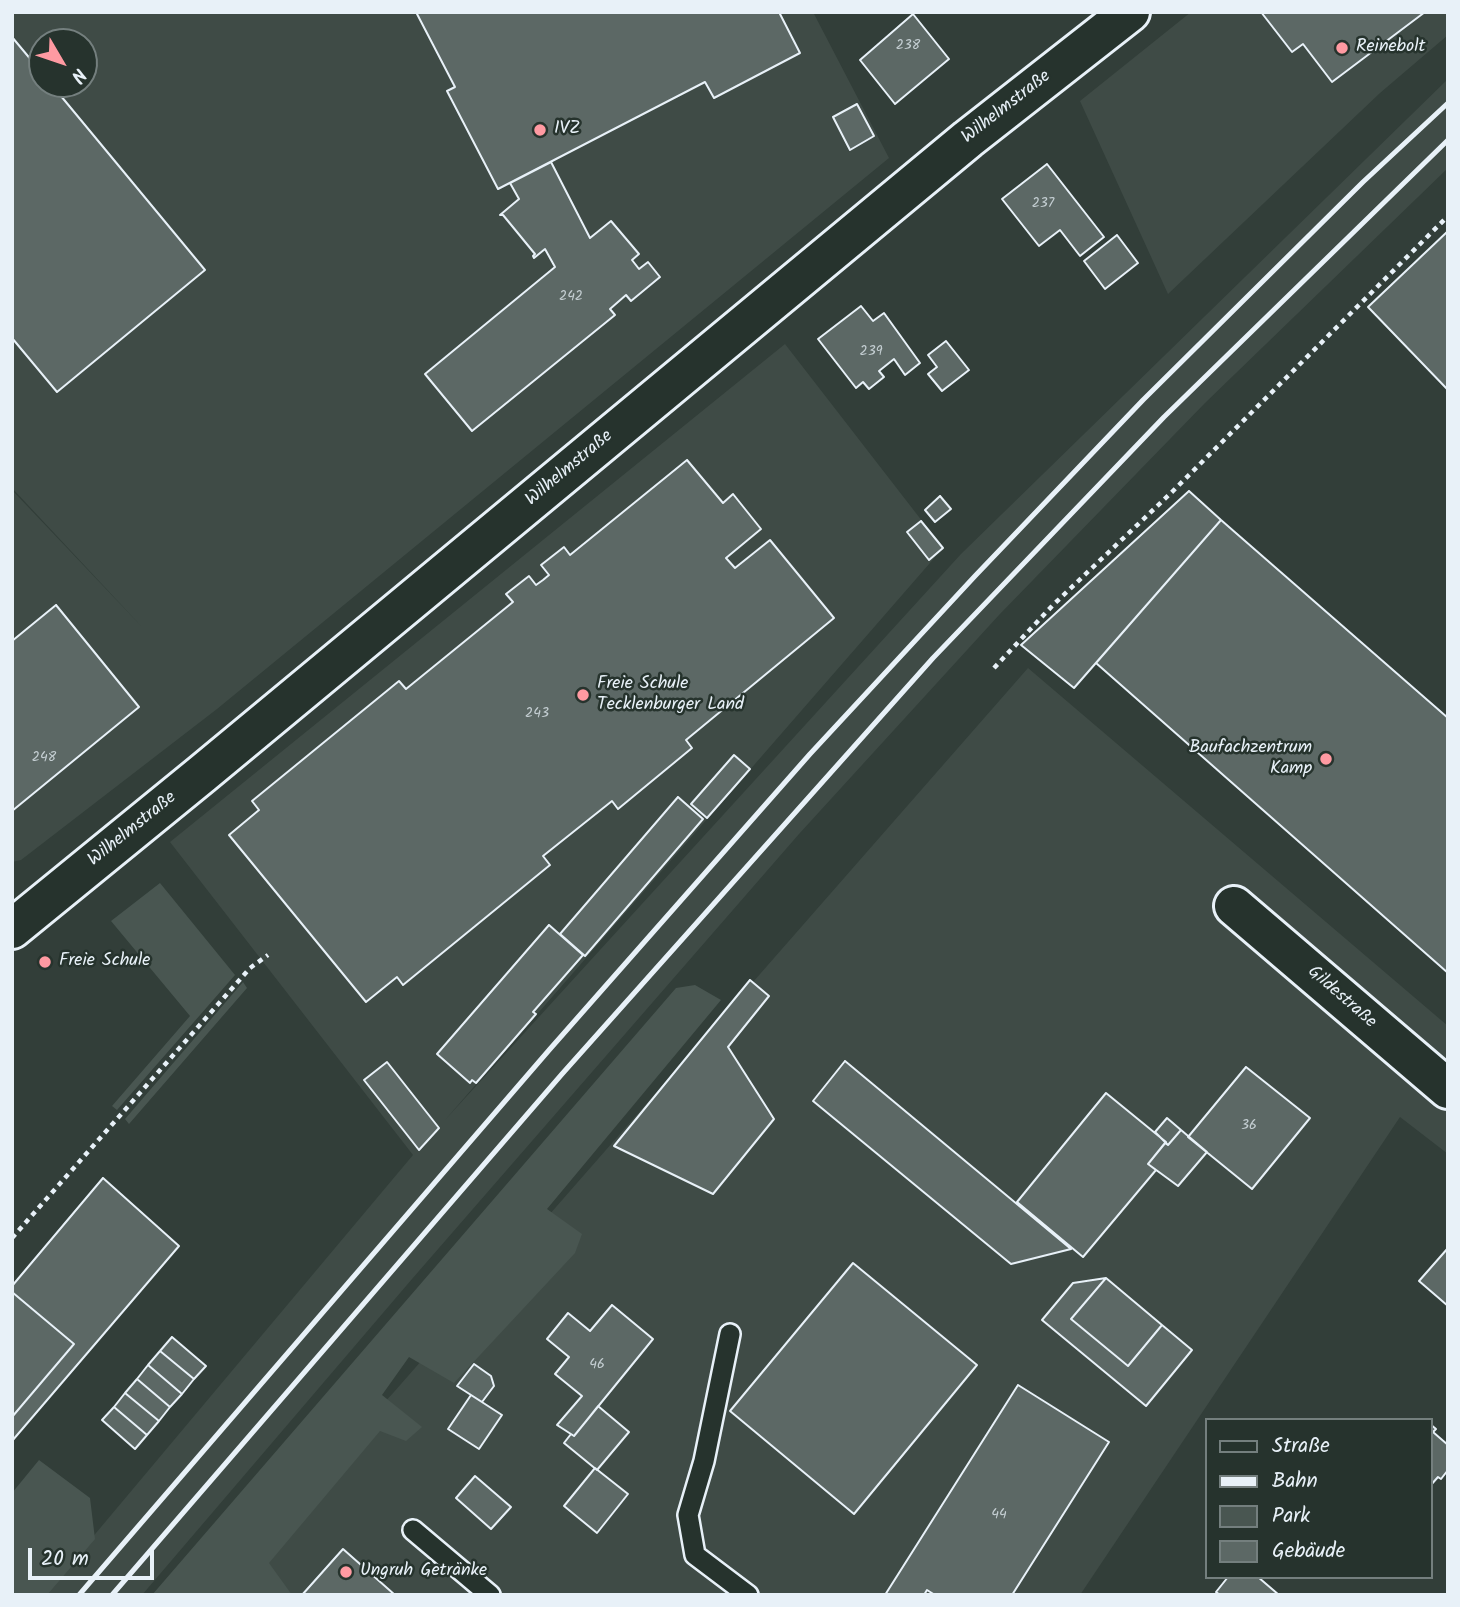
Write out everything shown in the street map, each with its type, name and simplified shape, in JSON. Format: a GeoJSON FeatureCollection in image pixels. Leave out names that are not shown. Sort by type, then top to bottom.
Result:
{"type":"FeatureCollection","features":[{"type":"Feature","properties":{"kind":"street","name":"Wilhelmstraße"},"geometry":{"type":"LineString","coordinates":[[12,929],[947,157],[1130,12]]}},
{"type":"Feature","properties":{"kind":"street","name":"Gildestraße"},"geometry":{"type":"LineString","coordinates":[[1234,906],[1448,1089]]}},
{"type":"Feature","properties":{"kind":"lane"},"geometry":{"type":"LineString","coordinates":[[730,1334],[704,1461],[688,1515],[695,1555],[748,1595]]}},
{"type":"Feature","properties":{"kind":"lane"},"geometry":{"type":"LineString","coordinates":[[413,1530],[490,1595]]}},
{"type":"Feature","properties":{"kind":"path"},"geometry":{"type":"LineString","coordinates":[[994,668],[1053,605],[1172,492],[1448,216]]}},
{"type":"Feature","properties":{"kind":"path"},"geometry":{"type":"LineString","coordinates":[[12,1238],[250,968],[268,955]]}},
{"type":"Feature","properties":{"kind":"shaded area"},"geometry":{"type":"Polygon","coordinates":[[[12,12],[813,12],[889,158],[217,709],[21,860],[12,862],[12,490],[143,628],[12,488],[12,12]]]}},
{"type":"Feature","properties":{"kind":"shaded area"},"geometry":{"type":"Polygon","coordinates":[[[1191,12],[1448,12],[1448,35],[1380,93],[1168,294],[1080,101],[1191,12]]]}},
{"type":"Feature","properties":{"kind":"shaded area","name":"Freie Schule Tecklenburger Land"},"geometry":{"type":"Polygon","coordinates":[[[1448,79],[1448,168],[1205,403],[999,615],[799,834],[412,1279],[142,1595],[44,1595],[413,1155],[170,842],[785,344],[943,548],[445,1120],[961,554],[1448,79]]]}},
{"type":"Feature","properties":{"kind":"shaded area"},"geometry":{"type":"Polygon","coordinates":[[[1028,668],[1448,1026],[1448,1154],[1400,1117],[1080,1595],[206,1595],[394,1392],[1028,668]]]}},
{"type":"Feature","properties":{"kind":"green space"},"geometry":{"type":"Polygon","coordinates":[[[160,883],[235,975],[117,1110],[112,1106],[190,1016],[111,921],[160,883]]]}},
{"type":"Feature","properties":{"kind":"green space"},"geometry":{"type":"Polygon","coordinates":[[[243,982],[247,988],[129,1124],[125,1119],[243,982]]]}},
{"type":"Feature","properties":{"kind":"green space"},"geometry":{"type":"Polygon","coordinates":[[[695,985],[721,1000],[547,1209],[582,1234],[575,1253],[454,1383],[409,1357],[382,1395],[422,1427],[406,1441],[380,1431],[269,1563],[292,1595],[152,1595],[676,988],[695,985]]]}},
{"type":"Feature","properties":{"kind":"green space"},"geometry":{"type":"Polygon","coordinates":[[[39,1460],[90,1498],[95,1539],[47,1595],[12,1595],[12,1493],[39,1460]]]}},
{"type":"Feature","properties":{"kind":"building","name":"IVZ"},"geometry":{"type":"Polygon","coordinates":[[[416,12],[779,12],[800,53],[714,98],[705,82],[498,189],[447,91],[455,87],[416,12]]]}},
{"type":"Feature","properties":{"kind":"building","name":"Reinebolt"},"geometry":{"type":"Polygon","coordinates":[[[1261,12],[1425,12],[1332,82],[1303,44],[1292,52],[1261,12]]]}},
{"type":"Feature","properties":{"kind":"building"},"geometry":{"type":"Polygon","coordinates":[[[913,14],[949,59],[895,104],[860,60],[913,14]]]}},
{"type":"Feature","properties":{"kind":"building"},"geometry":{"type":"Polygon","coordinates":[[[12,37],[28,56],[28,98],[63,98],[205,270],[57,392],[12,338],[12,37]]]}},
{"type":"Feature","properties":{"kind":"building"},"geometry":{"type":"Polygon","coordinates":[[[857,104],[874,136],[850,150],[833,117],[857,104]]]}},
{"type":"Feature","properties":{"kind":"building","name":"IVZ"},"geometry":{"type":"Polygon","coordinates":[[[551,162],[590,238],[611,221],[639,254],[632,260],[639,269],[648,262],[660,277],[631,301],[626,295],[610,309],[615,315],[472,431],[425,374],[555,267],[545,249],[534,258],[535,254],[503,215],[500,215],[519,199],[510,183],[551,162]]]}},
{"type":"Feature","properties":{"kind":"building"},"geometry":{"type":"Polygon","coordinates":[[[1047,164],[1104,237],[1080,256],[1060,230],[1039,246],[1002,199],[1047,164]]]}},
{"type":"Feature","properties":{"kind":"building"},"geometry":{"type":"Polygon","coordinates":[[[1448,231],[1448,390],[1368,307],[1448,231]]]}},
{"type":"Feature","properties":{"kind":"building"},"geometry":{"type":"Polygon","coordinates":[[[1117,235],[1138,263],[1105,289],[1084,261],[1117,235]]]}},
{"type":"Feature","properties":{"kind":"building"},"geometry":{"type":"Polygon","coordinates":[[[861,306],[873,321],[884,313],[920,363],[905,375],[894,359],[879,371],[884,377],[869,389],[863,382],[856,388],[818,339],[861,306]]]}},
{"type":"Feature","properties":{"kind":"building"},"geometry":{"type":"Polygon","coordinates":[[[946,341],[969,370],[942,391],[928,374],[937,367],[928,355],[946,341]]]}},
{"type":"Feature","properties":{"kind":"building"},"geometry":{"type":"Polygon","coordinates":[[[687,460],[723,503],[733,494],[761,529],[726,558],[735,568],[770,540],[834,618],[686,740],[692,748],[618,809],[612,801],[543,856],[550,865],[403,985],[397,977],[366,1002],[229,835],[259,810],[252,801],[399,681],[406,689],[513,602],[506,594],[529,576],[536,585],[543,580],[549,575],[541,565],[564,547],[570,555],[687,460]]]}},
{"type":"Feature","properties":{"kind":"building"},"geometry":{"type":"Polygon","coordinates":[[[1189,491],[1221,520],[1074,688],[1021,645],[1189,491]]]}},
{"type":"Feature","properties":{"kind":"building"},"geometry":{"type":"Polygon","coordinates":[[[940,496],[951,509],[935,522],[925,510],[940,496]]]}},
{"type":"Feature","properties":{"kind":"building","name":"Baufachzentrum Kamp"},"geometry":{"type":"Polygon","coordinates":[[[1221,520],[1448,718],[1448,973],[1096,663],[1221,520]]]}},
{"type":"Feature","properties":{"kind":"building"},"geometry":{"type":"Polygon","coordinates":[[[921,521],[943,548],[929,560],[907,532],[921,521]]]}},
{"type":"Feature","properties":{"kind":"building"},"geometry":{"type":"Polygon","coordinates":[[[56,605],[139,707],[12,811],[12,641],[56,605]]]}},
{"type":"Feature","properties":{"kind":"building"},"geometry":{"type":"Polygon","coordinates":[[[734,755],[750,769],[707,818],[691,804],[734,755]]]}},
{"type":"Feature","properties":{"kind":"building"},"geometry":{"type":"Polygon","coordinates":[[[678,797],[703,819],[585,956],[560,934],[678,797]]]}},
{"type":"Feature","properties":{"kind":"building"},"geometry":{"type":"Polygon","coordinates":[[[549,925],[583,955],[476,1083],[472,1080],[470,1083],[437,1054],[549,925]]]}},
{"type":"Feature","properties":{"kind":"building"},"geometry":{"type":"Polygon","coordinates":[[[750,980],[769,996],[728,1047],[774,1119],[713,1194],[614,1146],[750,980]]]}},
{"type":"Feature","properties":{"kind":"building"},"geometry":{"type":"Polygon","coordinates":[[[845,1061],[1071,1249],[1011,1264],[813,1101],[845,1061]]]}},
{"type":"Feature","properties":{"kind":"building"},"geometry":{"type":"Polygon","coordinates":[[[387,1062],[439,1128],[419,1150],[364,1080],[387,1062]]]}},
{"type":"Feature","properties":{"kind":"building"},"geometry":{"type":"Polygon","coordinates":[[[1246,1067],[1310,1118],[1252,1189],[1188,1137],[1246,1067]]]}},
{"type":"Feature","properties":{"kind":"building"},"geometry":{"type":"Polygon","coordinates":[[[1106,1093],[1166,1142],[1148,1164],[1156,1170],[1083,1257],[1017,1202],[1106,1093]]]}},
{"type":"Feature","properties":{"kind":"building"},"geometry":{"type":"Polygon","coordinates":[[[1167,1118],[1181,1130],[1168,1145],[1155,1132],[1167,1118]]]}},
{"type":"Feature","properties":{"kind":"building"},"geometry":{"type":"Polygon","coordinates":[[[1181,1130],[1207,1152],[1178,1186],[1148,1164],[1165,1143],[1168,1145],[1181,1130]]]}},
{"type":"Feature","properties":{"kind":"building"},"geometry":{"type":"Polygon","coordinates":[[[103,1178],[179,1246],[12,1441],[12,1417],[74,1344],[12,1292],[12,1286],[103,1178]]]}},
{"type":"Feature","properties":{"kind":"building"},"geometry":{"type":"Polygon","coordinates":[[[1448,1248],[1448,1306],[1419,1281],[1448,1248]]]}},
{"type":"Feature","properties":{"kind":"building"},"geometry":{"type":"Polygon","coordinates":[[[853,1263],[977,1365],[854,1514],[730,1411],[853,1263]]]}},
{"type":"Feature","properties":{"kind":"building"},"geometry":{"type":"Polygon","coordinates":[[[1106,1278],[1162,1325],[1128,1366],[1071,1319],[1106,1278]]]}},
{"type":"Feature","properties":{"kind":"building"},"geometry":{"type":"Polygon","coordinates":[[[1106,1278],[1071,1319],[1128,1366],[1162,1325],[1192,1350],[1146,1406],[1042,1320],[1073,1283],[1106,1278]]]}},
{"type":"Feature","properties":{"kind":"building"},"geometry":{"type":"Polygon","coordinates":[[[12,1292],[74,1344],[12,1417],[12,1292]]]}},
{"type":"Feature","properties":{"kind":"building"},"geometry":{"type":"Polygon","coordinates":[[[612,1305],[653,1339],[574,1436],[557,1425],[582,1396],[555,1374],[569,1357],[547,1339],[568,1313],[590,1331],[612,1305]]]}},
{"type":"Feature","properties":{"kind":"building"},"geometry":{"type":"Polygon","coordinates":[[[172,1337],[206,1366],[194,1379],[160,1351],[172,1337]]]}},
{"type":"Feature","properties":{"kind":"building"},"geometry":{"type":"Polygon","coordinates":[[[160,1351],[194,1379],[182,1394],[148,1365],[160,1351]]]}},
{"type":"Feature","properties":{"kind":"building"},"geometry":{"type":"Polygon","coordinates":[[[474,1364],[491,1376],[494,1386],[482,1402],[457,1386],[474,1364]]]}},
{"type":"Feature","properties":{"kind":"building"},"geometry":{"type":"Polygon","coordinates":[[[148,1365],[182,1394],[170,1407],[137,1379],[148,1365]]]}},
{"type":"Feature","properties":{"kind":"building"},"geometry":{"type":"Polygon","coordinates":[[[137,1379],[170,1407],[159,1421],[125,1393],[137,1379]]]}},
{"type":"Feature","properties":{"kind":"building"},"geometry":{"type":"Polygon","coordinates":[[[1018,1385],[1109,1442],[1012,1595],[935,1595],[927,1590],[924,1595],[885,1595],[1018,1385]]]}},
{"type":"Feature","properties":{"kind":"building"},"geometry":{"type":"Polygon","coordinates":[[[125,1393],[159,1421],[147,1435],[114,1407],[125,1393]]]}},
{"type":"Feature","properties":{"kind":"building"},"geometry":{"type":"Polygon","coordinates":[[[471,1395],[502,1415],[479,1449],[448,1429],[471,1395]]]}},
{"type":"Feature","properties":{"kind":"building"},"geometry":{"type":"Polygon","coordinates":[[[598,1406],[629,1432],[597,1470],[564,1443],[571,1434],[574,1436],[598,1406]]]}},
{"type":"Feature","properties":{"kind":"building"},"geometry":{"type":"Polygon","coordinates":[[[114,1407],[147,1435],[135,1449],[102,1420],[114,1407]]]}},
{"type":"Feature","properties":{"kind":"building"},"geometry":{"type":"Polygon","coordinates":[[[1432,1426],[1436,1429],[1433,1432],[1448,1445],[1448,1470],[1441,1479],[1438,1477],[1432,1484],[1432,1426]]]}},
{"type":"Feature","properties":{"kind":"building"},"geometry":{"type":"Polygon","coordinates":[[[595,1468],[628,1494],[597,1533],[564,1506],[595,1468]]]}},
{"type":"Feature","properties":{"kind":"building"},"geometry":{"type":"Polygon","coordinates":[[[475,1476],[511,1507],[491,1529],[456,1498],[475,1476]]]}},
{"type":"Feature","properties":{"kind":"building","name":"Ungruh Getränke"},"geometry":{"type":"Polygon","coordinates":[[[343,1549],[395,1595],[302,1595],[343,1549]]]}},
{"type":"Feature","properties":{"kind":"building"},"geometry":{"type":"Polygon","coordinates":[[[1226,1579],[1260,1579],[1279,1595],[1220,1595],[1216,1592],[1226,1579]]]}},
{"type":"Feature","properties":{"kind":"railway"},"geometry":{"type":"LineString","coordinates":[[79,1595],[550,1049],[810,754],[1143,400],[1363,182],[1448,103]]}},
{"type":"Feature","properties":{"kind":"railway"},"geometry":{"type":"LineString","coordinates":[[112,1595],[562,1074],[933,658],[1164,417],[1448,140]]}},
{"type":"Feature","properties":{"kind":"place","name":"Reinebolt"},"geometry":{"type":"Point","coordinates":[1342,48]}},
{"type":"Feature","properties":{"kind":"place","name":"IVZ"},"geometry":{"type":"Point","coordinates":[540,130]}},
{"type":"Feature","properties":{"kind":"place","name":"Freie Schule Tecklenburger Land"},"geometry":{"type":"Point","coordinates":[583,695]}},
{"type":"Feature","properties":{"kind":"place","name":"Baufachzentrum Kamp"},"geometry":{"type":"Point","coordinates":[1326,759]}},
{"type":"Feature","properties":{"kind":"place","name":"Freie Schule"},"geometry":{"type":"Point","coordinates":[45,962]}},
{"type":"Feature","properties":{"kind":"place","name":"Ungruh Getränke"},"geometry":{"type":"Point","coordinates":[346,1572]}}]}
